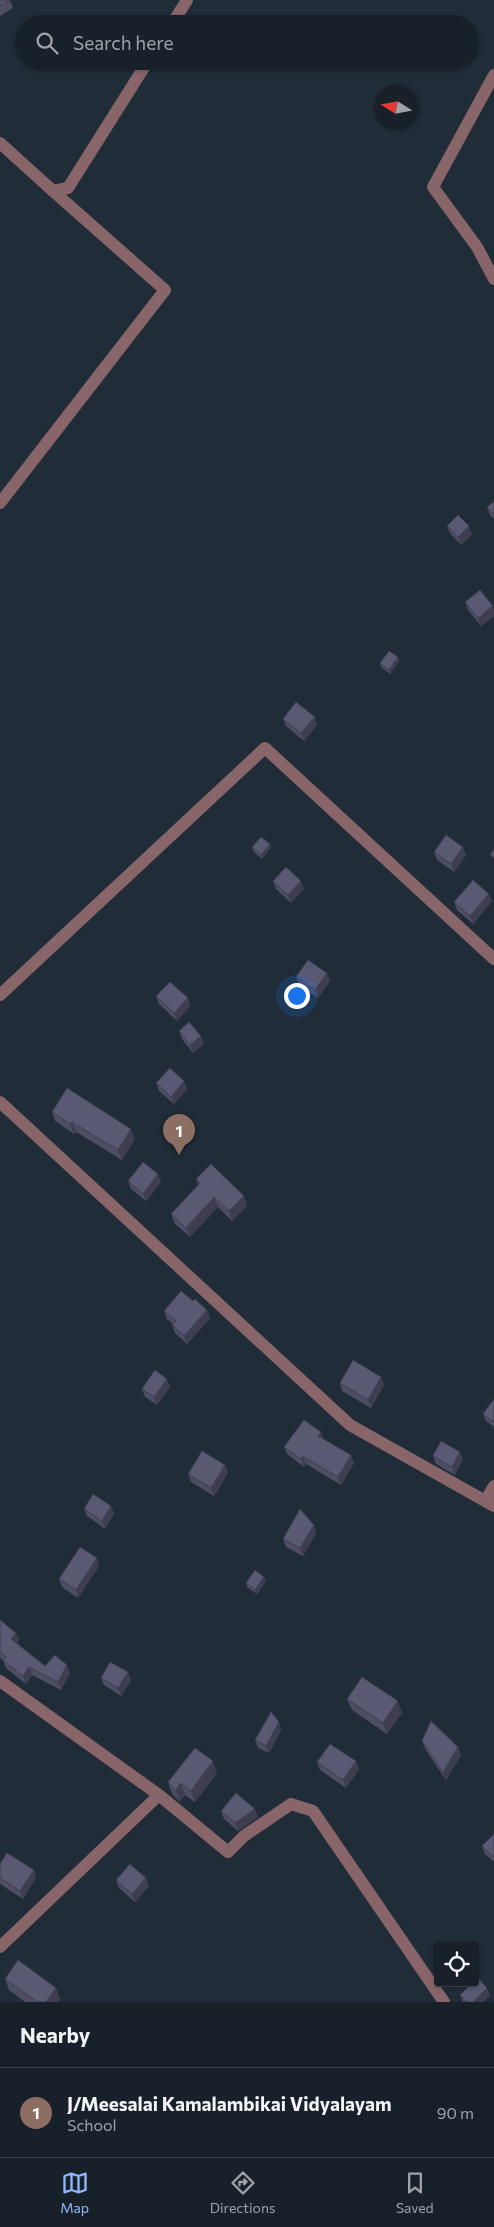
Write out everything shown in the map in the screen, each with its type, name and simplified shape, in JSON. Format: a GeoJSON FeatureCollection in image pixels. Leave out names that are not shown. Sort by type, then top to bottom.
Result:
{"type":"FeatureCollection","features":[{"type":"Feature","properties":{"kind":"street"},"geometry":{"type":"LineString","coordinates":[[178,15],[187,0]]}},
{"type":"Feature","properties":{"kind":"street"},"geometry":{"type":"LineString","coordinates":[[53,191],[68,188],[142,70]]}},
{"type":"Feature","properties":{"kind":"street"},"geometry":{"type":"LineString","coordinates":[[494,75],[433,187],[477,247],[494,279]]}},
{"type":"Feature","properties":{"kind":"street"},"geometry":{"type":"LineString","coordinates":[[0,143],[165,290],[0,503]]}},
{"type":"Feature","properties":{"kind":"street"},"geometry":{"type":"LineString","coordinates":[[0,995],[265,748],[494,959]]}},
{"type":"Feature","properties":{"kind":"street"},"geometry":{"type":"LineString","coordinates":[[0,1102],[350,1425],[489,1504],[494,1486]]}},
{"type":"Feature","properties":{"kind":"street"},"geometry":{"type":"LineString","coordinates":[[0,1682],[159,1795],[228,1852],[244,1836],[290,1804],[313,1811],[444,2002]]}},
{"type":"Feature","properties":{"kind":"street"},"geometry":{"type":"LineString","coordinates":[[0,1947],[159,1795]]}},
{"type":"Feature","properties":{"kind":"building"},"geometry":{"type":"Polygon","coordinates":[[[0,0],[10,0],[0,6],[0,0]]]}},
{"type":"Feature","properties":{"kind":"building"},"geometry":{"type":"Polygon","coordinates":[[[494,501],[494,515],[487,507],[494,501]]]}},
{"type":"Feature","properties":{"kind":"building"},"geometry":{"type":"Polygon","coordinates":[[[458,515],[469,526],[458,537],[447,526],[458,515]]]}},
{"type":"Feature","properties":{"kind":"building"},"geometry":{"type":"Polygon","coordinates":[[[480,590],[493,606],[478,618],[465,602],[480,590]]]}},
{"type":"Feature","properties":{"kind":"building"},"geometry":{"type":"Polygon","coordinates":[[[389,651],[398,657],[389,670],[380,663],[389,651]]]}},
{"type":"Feature","properties":{"kind":"building"},"geometry":{"type":"Polygon","coordinates":[[[296,702],[315,717],[301,733],[283,719],[296,702]]]}},
{"type":"Feature","properties":{"kind":"building"},"geometry":{"type":"Polygon","coordinates":[[[446,835],[463,847],[451,864],[434,852],[446,835]]]}},
{"type":"Feature","properties":{"kind":"building"},"geometry":{"type":"Polygon","coordinates":[[[261,837],[270,844],[261,855],[252,847],[261,837]]]}},
{"type":"Feature","properties":{"kind":"building"},"geometry":{"type":"Polygon","coordinates":[[[494,849],[494,858],[490,855],[494,849]]]}},
{"type":"Feature","properties":{"kind":"building"},"geometry":{"type":"Polygon","coordinates":[[[286,867],[301,881],[288,895],[273,881],[286,867]]]}},
{"type":"Feature","properties":{"kind":"building"},"geometry":{"type":"Polygon","coordinates":[[[473,880],[489,894],[470,916],[454,902],[473,880]]]}},
{"type":"Feature","properties":{"kind":"building"},"geometry":{"type":"Polygon","coordinates":[[[308,960],[327,973],[315,990],[296,977],[308,960]]]}},
{"type":"Feature","properties":{"kind":"building"},"geometry":{"type":"Polygon","coordinates":[[[170,982],[188,998],[174,1013],[156,996],[170,982]]]}},
{"type":"Feature","properties":{"kind":"building"},"geometry":{"type":"Polygon","coordinates":[[[189,1022],[201,1036],[190,1045],[179,1031],[189,1022]]]}},
{"type":"Feature","properties":{"kind":"building"},"geometry":{"type":"Polygon","coordinates":[[[170,1068],[184,1081],[171,1097],[156,1083],[170,1068]]]}},
{"type":"Feature","properties":{"kind":"building"},"geometry":{"type":"Polygon","coordinates":[[[67,1088],[131,1129],[118,1150],[52,1112],[67,1088]]]}},
{"type":"Feature","properties":{"kind":"building"},"geometry":{"type":"Polygon","coordinates":[[[143,1162],[158,1174],[143,1194],[128,1181],[143,1162]]]}},
{"type":"Feature","properties":{"kind":"building"},"geometry":{"type":"Polygon","coordinates":[[[211,1164],[244,1196],[229,1211],[214,1197],[186,1228],[171,1214],[200,1183],[196,1179],[211,1164]]]}},
{"type":"Feature","properties":{"kind":"building"},"geometry":{"type":"Polygon","coordinates":[[[181,1291],[193,1301],[195,1299],[207,1310],[184,1336],[172,1325],[176,1321],[164,1311],[181,1291]]]}},
{"type":"Feature","properties":{"kind":"building"},"geometry":{"type":"Polygon","coordinates":[[[353,1360],[381,1377],[368,1400],[340,1383],[353,1360]]]}},
{"type":"Feature","properties":{"kind":"building"},"geometry":{"type":"Polygon","coordinates":[[[155,1370],[167,1379],[154,1397],[142,1389],[155,1370]]]}},
{"type":"Feature","properties":{"kind":"building"},"geometry":{"type":"Polygon","coordinates":[[[494,1399],[494,1422],[483,1414],[494,1399]]]}},
{"type":"Feature","properties":{"kind":"building"},"geometry":{"type":"Polygon","coordinates":[[[304,1420],[321,1432],[318,1436],[351,1455],[338,1477],[303,1456],[301,1459],[284,1447],[304,1420]]]}},
{"type":"Feature","properties":{"kind":"building"},"geometry":{"type":"Polygon","coordinates":[[[441,1441],[460,1452],[452,1467],[433,1456],[441,1441]]]}},
{"type":"Feature","properties":{"kind":"building"},"geometry":{"type":"Polygon","coordinates":[[[202,1451],[225,1465],[211,1488],[188,1474],[202,1451]]]}},
{"type":"Feature","properties":{"kind":"building"},"geometry":{"type":"Polygon","coordinates":[[[93,1494],[111,1506],[102,1521],[84,1509],[93,1494]]]}},
{"type":"Feature","properties":{"kind":"building"},"geometry":{"type":"Polygon","coordinates":[[[300,1509],[314,1525],[300,1548],[283,1539],[300,1509]]]}},
{"type":"Feature","properties":{"kind":"building"},"geometry":{"type":"Polygon","coordinates":[[[80,1547],[97,1558],[76,1590],[59,1579],[80,1547]]]}},
{"type":"Feature","properties":{"kind":"building"},"geometry":{"type":"Polygon","coordinates":[[[255,1570],[264,1577],[255,1590],[246,1583],[255,1570]]]}},
{"type":"Feature","properties":{"kind":"building"},"geometry":{"type":"Polygon","coordinates":[[[0,1620],[16,1633],[11,1639],[45,1666],[55,1655],[67,1665],[58,1682],[29,1667],[23,1676],[3,1661],[6,1657],[0,1652],[0,1620]]]}},
{"type":"Feature","properties":{"kind":"building"},"geometry":{"type":"Polygon","coordinates":[[[110,1662],[128,1672],[118,1688],[101,1678],[110,1662]]]}},
{"type":"Feature","properties":{"kind":"building"},"geometry":{"type":"Polygon","coordinates":[[[362,1677],[398,1701],[383,1723],[347,1699],[362,1677]]]}},
{"type":"Feature","properties":{"kind":"building"},"geometry":{"type":"Polygon","coordinates":[[[271,1712],[279,1722],[266,1746],[255,1740],[271,1712]]]}},
{"type":"Feature","properties":{"kind":"building"},"geometry":{"type":"Polygon","coordinates":[[[431,1721],[458,1747],[443,1772],[422,1741],[431,1721]]]}},
{"type":"Feature","properties":{"kind":"building"},"geometry":{"type":"Polygon","coordinates":[[[330,1744],[356,1761],[343,1780],[317,1762],[330,1744]]]}},
{"type":"Feature","properties":{"kind":"building"},"geometry":{"type":"Polygon","coordinates":[[[195,1748],[213,1761],[191,1791],[181,1783],[176,1790],[168,1782],[195,1748]]]}},
{"type":"Feature","properties":{"kind":"building"},"geometry":{"type":"Polygon","coordinates":[[[236,1793],[255,1809],[235,1823],[221,1811],[236,1793]]]}},
{"type":"Feature","properties":{"kind":"building"},"geometry":{"type":"Polygon","coordinates":[[[494,1834],[494,1857],[482,1846],[494,1834]]]}},
{"type":"Feature","properties":{"kind":"building"},"geometry":{"type":"Polygon","coordinates":[[[7,1853],[34,1870],[20,1891],[0,1878],[0,1864],[7,1853]]]}},
{"type":"Feature","properties":{"kind":"building"},"geometry":{"type":"Polygon","coordinates":[[[130,1864],[146,1878],[132,1894],[116,1880],[130,1864]]]}},
{"type":"Feature","properties":{"kind":"building"},"geometry":{"type":"Polygon","coordinates":[[[18,1960],[56,1988],[46,2002],[37,2002],[5,1979],[18,1960]]]}},
{"type":"Feature","properties":{"kind":"building"},"geometry":{"type":"Polygon","coordinates":[[[479,1979],[487,1988],[473,2002],[467,2002],[460,1995],[468,1987],[479,1987],[479,1979]]]}},
{"type":"Feature","properties":{"kind":"place","name":"J/Meesalai Kamalambikai Vidyalayam"},"geometry":{"type":"Point","coordinates":[179,1155]}}]}
